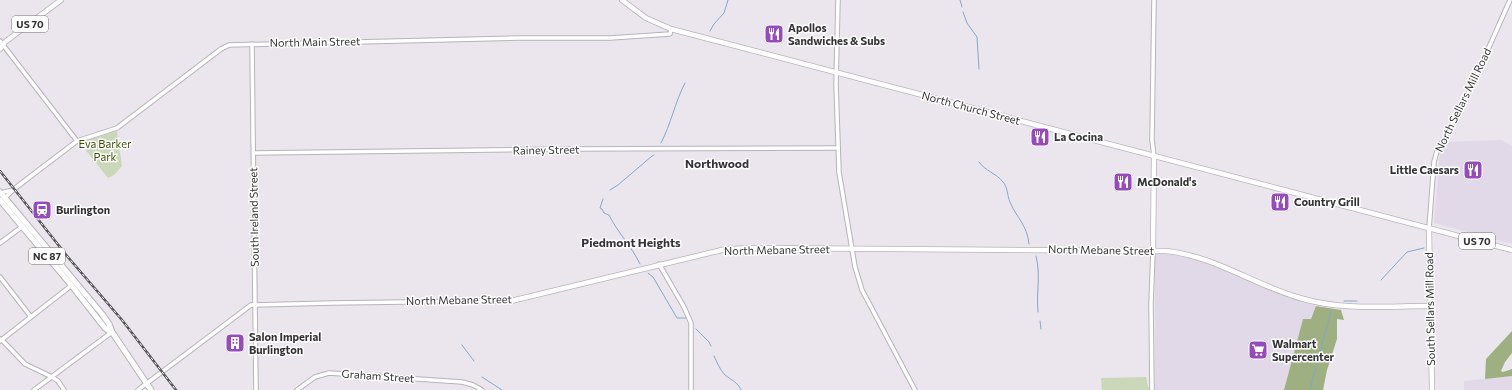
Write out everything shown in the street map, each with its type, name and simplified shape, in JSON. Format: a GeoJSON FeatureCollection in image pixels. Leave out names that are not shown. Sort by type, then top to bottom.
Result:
{"type":"FeatureCollection","features":[{"type":"Feature","properties":{"kind":"highway","name":"NC 87"},"geometry":{"type":"LineString","coordinates":[[0,193],[2,200],[74,284],[105,328],[112,332],[151,390]]}},
{"type":"Feature","properties":{"kind":"main road","name":"US 70"},"geometry":{"type":"LineString","coordinates":[[1,45],[61,0]]}},
{"type":"Feature","properties":{"kind":"main road","name":"North Church Street"},"geometry":{"type":"LineString","coordinates":[[622,0],[646,18],[671,29],[1512,250]]}},
{"type":"Feature","properties":{"kind":"main road"},"geometry":{"type":"LineString","coordinates":[[1153,251],[1154,156]]}},
{"type":"Feature","properties":{"kind":"main road","name":"South Sellars Mill Road"},"geometry":{"type":"LineString","coordinates":[[1429,229],[1432,390]]}},
{"type":"Feature","properties":{"kind":"main road","name":"North Mebane Street"},"geometry":{"type":"LineString","coordinates":[[476,301],[511,301],[659,264],[733,248],[1178,252],[1209,261],[1286,294],[1320,303],[1358,307],[1430,306]]}},
{"type":"Feature","properties":{"kind":"street"},"geometry":{"type":"LineString","coordinates":[[838,0],[836,72],[838,148],[842,192],[857,275],[862,290],[915,390]]}},
{"type":"Feature","properties":{"kind":"street"},"geometry":{"type":"LineString","coordinates":[[1154,0],[1152,140],[1154,156]]}},
{"type":"Feature","properties":{"kind":"street","name":"North Sellars Mill Road"},"geometry":{"type":"LineString","coordinates":[[1429,229],[1436,150],[1465,101],[1510,0]]}},
{"type":"Feature","properties":{"kind":"street","name":"North Main Street"},"geometry":{"type":"LineString","coordinates":[[2,200],[14,189],[77,141],[117,128],[227,45],[610,38],[654,35],[662,36],[670,34],[671,29]]}},
{"type":"Feature","properties":{"kind":"street","name":"South Ireland Street"},"geometry":{"type":"LineString","coordinates":[[252,44],[256,390]]}},
{"type":"Feature","properties":{"kind":"street"},"geometry":{"type":"LineString","coordinates":[[1,45],[77,141]]}},
{"type":"Feature","properties":{"kind":"street","name":"Rainey Street"},"geometry":{"type":"LineString","coordinates":[[254,153],[575,149],[838,148]]}},
{"type":"Feature","properties":{"kind":"street"},"geometry":{"type":"LineString","coordinates":[[0,193],[14,189]]}},
{"type":"Feature","properties":{"kind":"street"},"geometry":{"type":"LineString","coordinates":[[0,243],[24,225]]}},
{"type":"Feature","properties":{"kind":"street"},"geometry":{"type":"LineString","coordinates":[[1152,390],[1151,311],[1153,251]]}},
{"type":"Feature","properties":{"kind":"street"},"geometry":{"type":"LineString","coordinates":[[659,264],[684,307],[691,323],[691,390]]}},
{"type":"Feature","properties":{"kind":"street"},"geometry":{"type":"LineString","coordinates":[[0,277],[31,317]]}},
{"type":"Feature","properties":{"kind":"street"},"geometry":{"type":"LineString","coordinates":[[64,390],[58,381],[52,377],[25,364],[0,340],[74,284]]}},
{"type":"Feature","properties":{"kind":"street","name":"North Mebane Street"},"geometry":{"type":"LineString","coordinates":[[255,304],[476,301]]}},
{"type":"Feature","properties":{"kind":"street"},"geometry":{"type":"LineString","coordinates":[[138,390],[248,307],[255,304]]}},
{"type":"Feature","properties":{"kind":"street"},"geometry":{"type":"LineString","coordinates":[[34,390],[112,332]]}},
{"type":"Feature","properties":{"kind":"street","name":"Graham Street"},"geometry":{"type":"LineString","coordinates":[[297,390],[320,374],[335,373],[462,382],[473,385],[482,390]]}},
{"type":"Feature","properties":{"kind":"shaded area"},"geometry":{"type":"Polygon","coordinates":[[[1502,140],[1512,146],[1512,244],[1434,223],[1440,151],[1445,142],[1502,140]]]}},
{"type":"Feature","properties":{"kind":"shaded area"},"geometry":{"type":"Polygon","coordinates":[[[1155,252],[1197,259],[1290,298],[1316,306],[1310,320],[1303,319],[1284,390],[1155,390],[1155,252]]]}},
{"type":"Feature","properties":{"kind":"shaded area"},"geometry":{"type":"Polygon","coordinates":[[[1512,376],[1512,390],[1464,390],[1464,381],[1512,376]]]}},
{"type":"Feature","properties":{"kind":"green space","name":"Eva Barker Park"},"geometry":{"type":"Polygon","coordinates":[[[117,131],[122,166],[114,175],[108,178],[80,143],[117,131]]]}},
{"type":"Feature","properties":{"kind":"green space"},"geometry":{"type":"Polygon","coordinates":[[[1316,306],[1341,310],[1344,320],[1337,319],[1337,339],[1327,370],[1323,390],[1284,390],[1303,319],[1311,319],[1316,306]]]}},
{"type":"Feature","properties":{"kind":"green space"},"geometry":{"type":"Polygon","coordinates":[[[1512,331],[1512,353],[1505,362],[1501,371],[1503,372],[1512,369],[1512,376],[1485,379],[1486,359],[1512,331]]]}},
{"type":"Feature","properties":{"kind":"green space"},"geometry":{"type":"Polygon","coordinates":[[[1146,377],[1149,390],[1102,390],[1101,378],[1146,377]]]}},
{"type":"Feature","properties":{"kind":"waterway"},"geometry":{"type":"LineString","coordinates":[[710,31],[724,13],[728,0]]}},
{"type":"Feature","properties":{"kind":"waterway"},"geometry":{"type":"LineString","coordinates":[[960,0],[962,7]]}},
{"type":"Feature","properties":{"kind":"waterway"},"geometry":{"type":"LineString","coordinates":[[963,12],[967,23],[977,37],[979,69]]}},
{"type":"Feature","properties":{"kind":"waterway"},"geometry":{"type":"LineString","coordinates":[[661,143],[685,83]]}},
{"type":"Feature","properties":{"kind":"waterway"},"geometry":{"type":"LineString","coordinates":[[610,190],[654,155]]}},
{"type":"Feature","properties":{"kind":"waterway"},"geometry":{"type":"LineString","coordinates":[[979,162],[984,168],[997,176],[1005,184],[1010,202],[1024,226],[1029,244]]}},
{"type":"Feature","properties":{"kind":"waterway"},"geometry":{"type":"LineString","coordinates":[[603,199],[600,208],[604,213],[609,215],[640,264]]}},
{"type":"Feature","properties":{"kind":"waterway"},"geometry":{"type":"LineString","coordinates":[[1381,280],[1407,252],[1424,248]]}},
{"type":"Feature","properties":{"kind":"waterway"},"geometry":{"type":"LineString","coordinates":[[1036,256],[1038,270],[1038,312]]}},
{"type":"Feature","properties":{"kind":"waterway"},"geometry":{"type":"LineString","coordinates":[[648,273],[653,277],[677,318],[686,318]]}},
{"type":"Feature","properties":{"kind":"waterway"},"geometry":{"type":"LineString","coordinates":[[1344,301],[1357,301]]}},
{"type":"Feature","properties":{"kind":"waterway"},"geometry":{"type":"LineString","coordinates":[[1310,390],[1331,311]]}},
{"type":"Feature","properties":{"kind":"waterway"},"geometry":{"type":"LineString","coordinates":[[1040,321],[1041,329]]}},
{"type":"Feature","properties":{"kind":"waterway"},"geometry":{"type":"LineString","coordinates":[[696,329],[711,346]]}},
{"type":"Feature","properties":{"kind":"waterway"},"geometry":{"type":"LineString","coordinates":[[462,345],[474,361]]}},
{"type":"Feature","properties":{"kind":"waterway"},"geometry":{"type":"LineString","coordinates":[[714,356],[723,373],[736,383],[741,390]]}},
{"type":"Feature","properties":{"kind":"waterway"},"geometry":{"type":"LineString","coordinates":[[482,377],[502,390]]}},
{"type":"Feature","properties":{"kind":"railway"},"geometry":{"type":"LineString","coordinates":[[0,171],[67,256],[122,320],[176,390]]}},
{"type":"Feature","properties":{"kind":"place","name":"Apollos Sandwiches & Subs"},"geometry":{"type":"Point","coordinates":[774,34]}},
{"type":"Feature","properties":{"kind":"place","name":"La Cocina"},"geometry":{"type":"Point","coordinates":[1040,137]}},
{"type":"Feature","properties":{"kind":"place","name":"Little Caesars"},"geometry":{"type":"Point","coordinates":[1473,170]}},
{"type":"Feature","properties":{"kind":"place","name":"McDonald's"},"geometry":{"type":"Point","coordinates":[1123,182]}},
{"type":"Feature","properties":{"kind":"place","name":"Country Grill"},"geometry":{"type":"Point","coordinates":[1280,202]}},
{"type":"Feature","properties":{"kind":"place","name":"Burlington"},"geometry":{"type":"Point","coordinates":[42,210]}},
{"type":"Feature","properties":{"kind":"place","name":"Salon Imperial Burlington"},"geometry":{"type":"Point","coordinates":[235,343]}},
{"type":"Feature","properties":{"kind":"place","name":"Walmart Supercenter"},"geometry":{"type":"Point","coordinates":[1258,350]}},
{"type":"Feature","properties":{"kind":"district","name":"Northwood"},"geometry":{"type":"Point","coordinates":[717,164]}},
{"type":"Feature","properties":{"kind":"district","name":"Piedmont Heights"},"geometry":{"type":"Point","coordinates":[631,243]}}]}
